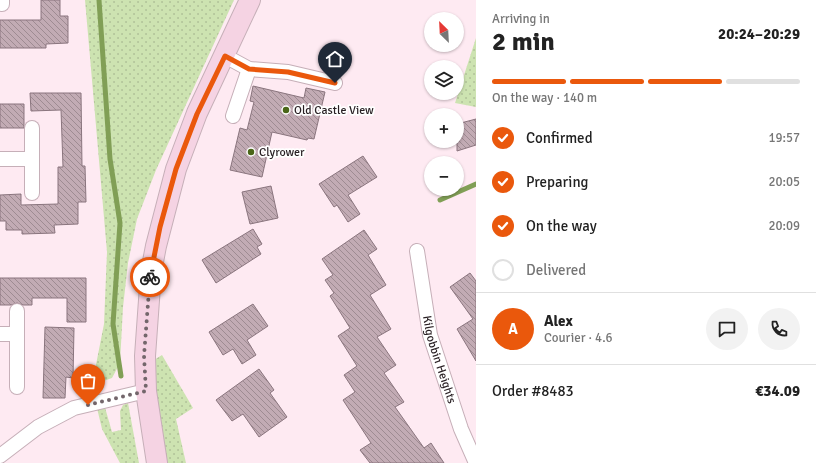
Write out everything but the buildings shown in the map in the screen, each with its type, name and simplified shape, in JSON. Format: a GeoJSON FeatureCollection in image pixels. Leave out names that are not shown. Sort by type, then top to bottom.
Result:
{"type":"FeatureCollection","features":[{"type":"Feature","properties":{"kind":"street"},"geometry":{"type":"LineString","coordinates":[[157,463],[146,391],[144,356],[151,272],[160,227],[176,169],[197,114],[250,0]]}},
{"type":"Feature","properties":{"kind":"street"},"geometry":{"type":"LineString","coordinates":[[225,56],[249,69],[288,72],[335,83]]}},
{"type":"Feature","properties":{"kind":"street"},"geometry":{"type":"LineString","coordinates":[[233,116],[249,69]]}},
{"type":"Feature","properties":{"kind":"street"},"geometry":{"type":"LineString","coordinates":[[32,128],[32,193]]}},
{"type":"Feature","properties":{"kind":"street"},"geometry":{"type":"LineString","coordinates":[[0,159],[32,159]]}},
{"type":"Feature","properties":{"kind":"street","name":"Kilgobbin Heights"},"geometry":{"type":"LineString","coordinates":[[418,251],[430,335],[461,429],[476,463]]}},
{"type":"Feature","properties":{"kind":"street"},"geometry":{"type":"LineString","coordinates":[[17,311],[17,387]]}},
{"type":"Feature","properties":{"kind":"street"},"geometry":{"type":"LineString","coordinates":[[0,334],[17,334]]}},
{"type":"Feature","properties":{"kind":"street"},"geometry":{"type":"LineString","coordinates":[[0,456],[38,426],[74,408],[146,391]]}},
{"type":"Feature","properties":{"kind":"green space"},"geometry":{"type":"Polygon","coordinates":[[[85,0],[234,0],[156,170],[137,219],[128,263],[123,307],[120,363],[112,378],[92,385],[104,324],[107,252],[85,0]]]}},
{"type":"Feature","properties":{"kind":"green space"},"geometry":{"type":"Polygon","coordinates":[[[476,38],[476,107],[455,103],[456,100],[464,100],[464,75],[476,38]]]}},
{"type":"Feature","properties":{"kind":"green space"},"geometry":{"type":"Polygon","coordinates":[[[162,355],[193,408],[176,419],[186,463],[166,463],[154,396],[154,360],[162,355]]]}},
{"type":"Feature","properties":{"kind":"green space"},"geometry":{"type":"Polygon","coordinates":[[[128,403],[139,463],[120,463],[102,429],[96,404],[104,404],[112,432],[121,430],[120,411],[123,405],[128,403]]]}},
{"type":"Feature","properties":{"kind":"waterway"},"geometry":{"type":"LineString","coordinates":[[99,0],[110,159],[120,223],[113,324],[121,376]]}},
{"type":"Feature","properties":{"kind":"waterway"},"geometry":{"type":"LineString","coordinates":[[440,200],[476,184]]}},
{"type":"Feature","properties":{"kind":"way so far"},"geometry":{"type":"LineString","coordinates":[[88,405],[146,391],[144,356],[150,277]]}},
{"type":"Feature","properties":{"kind":"place","name":"Old Castle View"},"geometry":{"type":"Point","coordinates":[286,110]}},
{"type":"Feature","properties":{"kind":"place","name":"Clyrower"},"geometry":{"type":"Point","coordinates":[251,152]}},
{"type":"Feature","properties":{"kind":"route"},"geometry":{"type":"LineString","coordinates":[[150,277],[160,227],[176,169],[197,114],[225,56],[249,69],[288,72],[335,83]]}}]}
